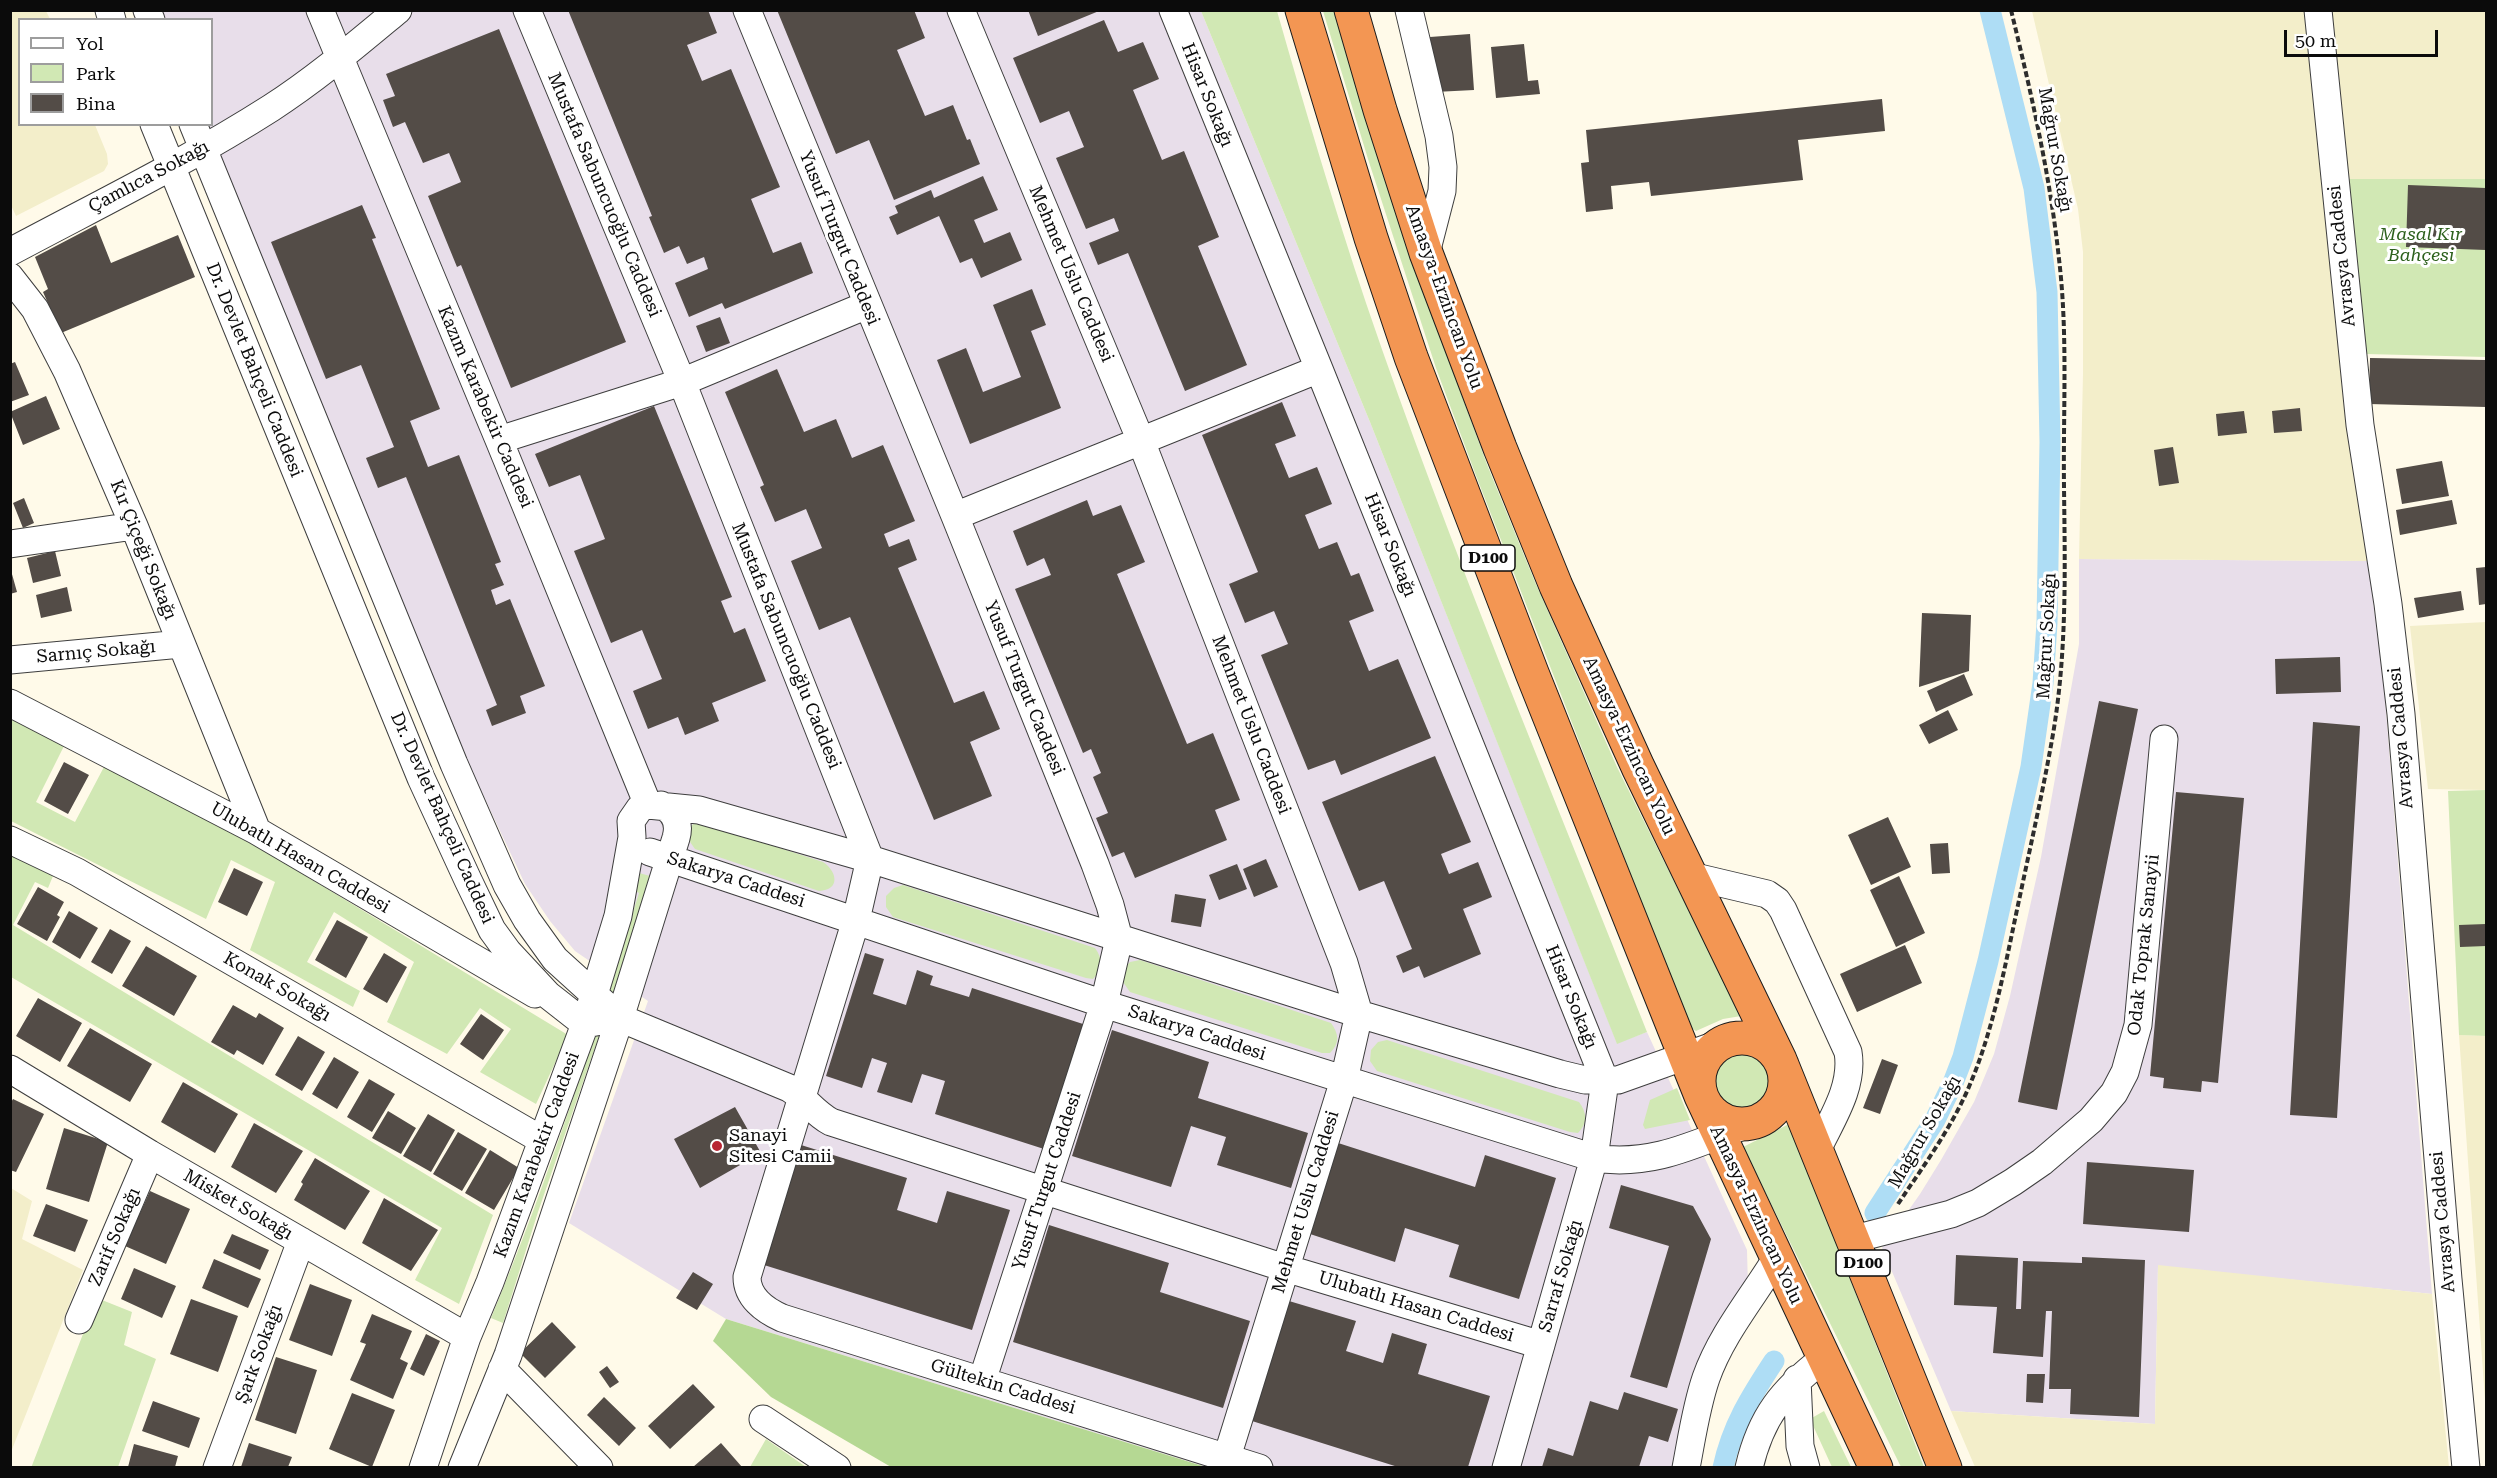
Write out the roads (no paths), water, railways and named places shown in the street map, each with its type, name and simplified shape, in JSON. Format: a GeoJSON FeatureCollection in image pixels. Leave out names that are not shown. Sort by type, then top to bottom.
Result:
{"type":"FeatureCollection","features":[{"type":"Feature","properties":{"kind":"highway","name":"D100"},"geometry":{"type":"LineString","coordinates":[[1302,10],[1371,238],[1411,357],[1532,673],[1701,1096]]}},
{"type":"Feature","properties":{"kind":"highway","name":"Amasya-Erzincan Yolu"},"geometry":{"type":"LineString","coordinates":[[1351,10],[1426,253],[1500,448],[1556,586],[1595,677],[1780,1060],[1817,1150],[1866,1236],[1945,1467]]}},
{"type":"Feature","properties":{"kind":"highway"},"geometry":{"type":"LineString","coordinates":[[1746,1038],[1760,1041],[1780,1060],[1785,1073],[1785,1087],[1781,1100],[1773,1112],[1762,1120],[1733,1130],[1734,1124],[1720,1119],[1709,1109],[1701,1096],[1699,1082],[1701,1067],[1708,1054],[1719,1044],[1732,1039],[1746,1038]]}},
{"type":"Feature","properties":{"kind":"highway","name":"Amasya-Erzincan Yolu"},"geometry":{"type":"LineString","coordinates":[[1733,1130],[1776,1259],[1876,1467]]}},
{"type":"Feature","properties":{"kind":"street","name":"Kazım Karabekir Caddesi"},"geometry":{"type":"LineString","coordinates":[[320,10],[654,805],[675,816],[678,823],[657,846],[618,916],[585,1024],[490,1282],[467,1337],[423,1467]]}},
{"type":"Feature","properties":{"kind":"street","name":"Çamlıca Sokağı"},"geometry":{"type":"LineString","coordinates":[[10,252],[171,166],[198,136],[273,107],[339,59],[398,10]]}},
{"type":"Feature","properties":{"kind":"street","name":"Mustafa Sabuncuoğlu Caddesi"},"geometry":{"type":"LineString","coordinates":[[527,10],[682,382],[870,859]]}},
{"type":"Feature","properties":{"kind":"street","name":"Yusuf Turgut Caddesi"},"geometry":{"type":"LineString","coordinates":[[747,10],[1095,864],[1119,939],[1104,1004],[982,1381]]}},
{"type":"Feature","properties":{"kind":"street","name":"Mehmet Uslu Caddesi"},"geometry":{"type":"LineString","coordinates":[[961,10],[1141,441],[1344,963],[1359,1014],[1344,1080],[1227,1457]]}},
{"type":"Feature","properties":{"kind":"street","name":"Hisar Sokağı"},"geometry":{"type":"LineString","coordinates":[[1173,10],[1605,1081]]}},
{"type":"Feature","properties":{"kind":"street"},"geometry":{"type":"LineString","coordinates":[[1409,10],[1439,136],[1443,167],[1442,191],[1426,253]]}},
{"type":"Feature","properties":{"kind":"street","name":"Avrasya Caddesi"},"geometry":{"type":"LineString","coordinates":[[2318,10],[2360,424],[2388,603],[2401,714],[2466,1467]]}},
{"type":"Feature","properties":{"kind":"street","name":"Dr. Devlet Bahçeli Caddesi"},"geometry":{"type":"LineString","coordinates":[[155,126],[416,766],[468,880],[492,930],[508,952],[548,995],[585,1024]]}},
{"type":"Feature","properties":{"kind":"street","name":"Dr. Devlet Bahçeli Caddesi"},"geometry":{"type":"LineString","coordinates":[[198,136],[454,764],[507,885],[527,920],[555,959],[620,1018]]}},
{"type":"Feature","properties":{"kind":"street","name":"Kır Çiçeği Sokağı"},"geometry":{"type":"LineString","coordinates":[[10,277],[35,309],[52,339],[134,526],[257,831]]}},
{"type":"Feature","properties":{"kind":"street"},"geometry":{"type":"LineString","coordinates":[[499,440],[682,382],[867,305]]}},
{"type":"Feature","properties":{"kind":"street"},"geometry":{"type":"LineString","coordinates":[[955,516],[1319,369]]}},
{"type":"Feature","properties":{"kind":"street"},"geometry":{"type":"LineString","coordinates":[[10,543],[134,526]]}},
{"type":"Feature","properties":{"kind":"street","name":"Sarnıç Sokağı"},"geometry":{"type":"LineString","coordinates":[[10,660],[181,644]]}},
{"type":"Feature","properties":{"kind":"street","name":"Ulubatlı Hasan Caddesi"},"geometry":{"type":"LineString","coordinates":[[10,703],[257,831],[585,1024]]}},
{"type":"Feature","properties":{"kind":"street","name":"Odak Toprak Sanayii"},"geometry":{"type":"LineString","coordinates":[[1866,1236],[1951,1214],[1978,1203],[2042,1162],[2091,1120],[2114,1093],[2125,1072],[2138,1026],[2164,739]]}},
{"type":"Feature","properties":{"kind":"street","name":"Kazım Karabekir Caddesi"},"geometry":{"type":"LineString","coordinates":[[654,805],[640,808],[631,821],[657,846]]}},
{"type":"Feature","properties":{"kind":"street"},"geometry":{"type":"LineString","coordinates":[[654,805],[699,810],[870,859],[1359,1014],[1560,1074],[1605,1081],[1618,1080],[1719,1044]]}},
{"type":"Feature","properties":{"kind":"street","name":"Konak Sokağı"},"geometry":{"type":"LineString","coordinates":[[10,840],[77,872],[542,1140]]}},
{"type":"Feature","properties":{"kind":"street","name":"Kazım Karabekir Caddesi"},"geometry":{"type":"LineString","coordinates":[[462,1467],[505,1362],[620,1018],[657,846]]}},
{"type":"Feature","properties":{"kind":"street","name":"Sakarya Caddesi"},"geometry":{"type":"LineString","coordinates":[[657,846],[856,920],[1104,1004],[1594,1158],[1616,1161],[1651,1159],[1733,1130]]}},
{"type":"Feature","properties":{"kind":"street"},"geometry":{"type":"LineString","coordinates":[[802,1096],[856,920],[870,859]]}},
{"type":"Feature","properties":{"kind":"street"},"geometry":{"type":"LineString","coordinates":[[1691,876],[1767,894],[1777,901],[1848,1052],[1849,1078],[1817,1150]]}},
{"type":"Feature","properties":{"kind":"street"},"geometry":{"type":"LineString","coordinates":[[585,1024],[620,1018]]}},
{"type":"Feature","properties":{"kind":"street","name":"Ulubatlı Hasan Caddesi"},"geometry":{"type":"LineString","coordinates":[[620,1018],[779,1084],[802,1096],[820,1116],[831,1122],[1285,1268],[1540,1345]]}},
{"type":"Feature","properties":{"kind":"street","name":"Misket Sokağı"},"geometry":{"type":"LineString","coordinates":[[10,1069],[150,1154],[467,1337]]}},
{"type":"Feature","properties":{"kind":"street","name":"Sarraf Sokağı"},"geometry":{"type":"LineString","coordinates":[[1506,1467],[1594,1158],[1605,1081]]}},
{"type":"Feature","properties":{"kind":"street","name":"Gültekin Caddesi"},"geometry":{"type":"LineString","coordinates":[[802,1096],[747,1277],[747,1285],[753,1297],[770,1313],[1259,1467]]}},
{"type":"Feature","properties":{"kind":"street","name":"Zarif Sokağı"},"geometry":{"type":"LineString","coordinates":[[79,1320],[150,1154]]}},
{"type":"Feature","properties":{"kind":"street","name":"Şark Sokağı"},"geometry":{"type":"LineString","coordinates":[[217,1467],[301,1241]]}},
{"type":"Feature","properties":{"kind":"street"},"geometry":{"type":"LineString","coordinates":[[1686,1467],[1698,1402],[1707,1376],[1734,1324],[1776,1259]]}},
{"type":"Feature","properties":{"kind":"street"},"geometry":{"type":"LineString","coordinates":[[467,1337],[478,1327],[492,1326],[498,1329],[507,1340],[505,1362],[599,1467]]}},
{"type":"Feature","properties":{"kind":"street"},"geometry":{"type":"LineString","coordinates":[[1749,1467],[1761,1429],[1782,1395],[1797,1379],[1823,1359]]}},
{"type":"Feature","properties":{"kind":"street"},"geometry":{"type":"LineString","coordinates":[[1797,1379],[1800,1446],[1806,1467]]}},
{"type":"Feature","properties":{"kind":"street"},"geometry":{"type":"LineString","coordinates":[[763,1419],[837,1467]]}},
{"type":"Feature","properties":{"kind":"waterway"},"geometry":{"type":"LineString","coordinates":[[1875,1213],[1935,1120],[1963,1057],[1988,961],[2031,767],[2043,683],[2047,623],[2050,442],[2047,292],[2034,188],[1990,10]]}},
{"type":"Feature","properties":{"kind":"waterway"},"geometry":{"type":"LineString","coordinates":[[1723,1468],[1737,1425],[1774,1361]]}},
{"type":"Feature","properties":{"kind":"place","name":"Sanayi Sitesi Camii"},"geometry":{"type":"Point","coordinates":[717,1146]}},
{"type":"Feature","properties":{"kind":"park label","name":"Masal Kır Bahçesi"},"geometry":{"type":"Point","coordinates":[2421,245]}}]}
